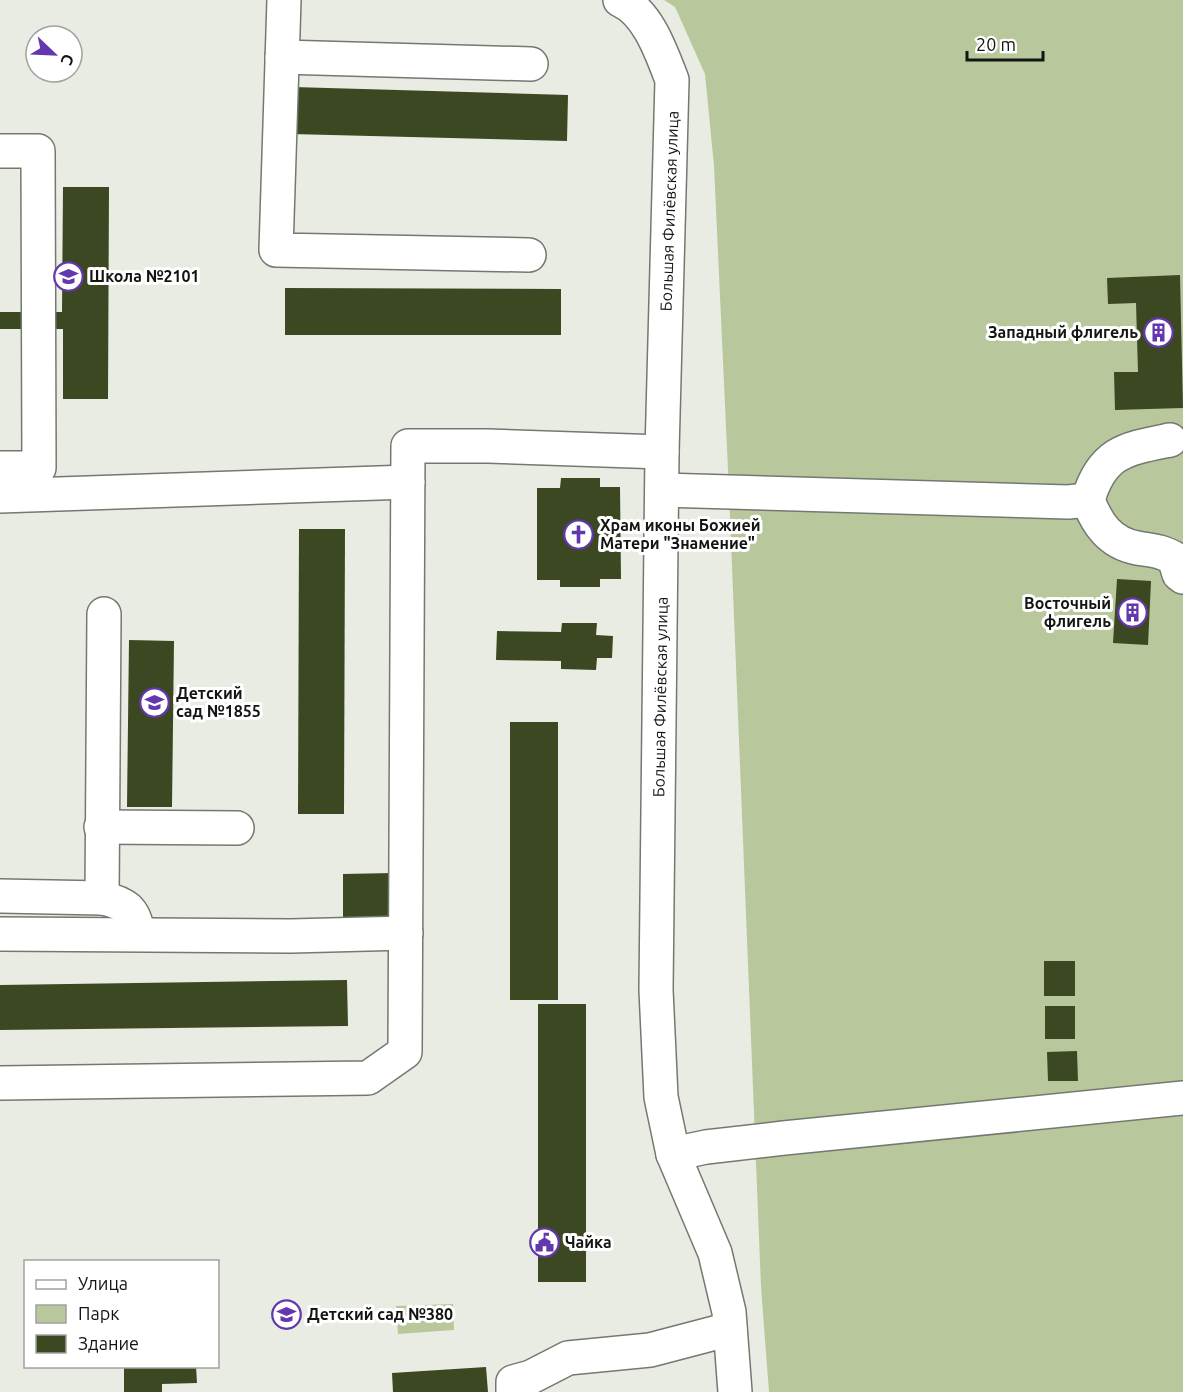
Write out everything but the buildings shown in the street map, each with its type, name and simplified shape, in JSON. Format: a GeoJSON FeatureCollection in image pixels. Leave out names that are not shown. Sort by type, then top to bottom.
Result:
{"type":"FeatureCollection","features":[{"type":"Feature","properties":{"kind":"street"},"geometry":{"type":"LineString","coordinates":[[284,0],[276,250],[530,255]]}},
{"type":"Feature","properties":{"kind":"street","name":"Большая Филёвская улица"},"geometry":{"type":"LineString","coordinates":[[624,2],[655,36],[672,80],[662,452],[656,990],[661,1097],[673,1154],[715,1253],[729,1312],[735,1392]]}},
{"type":"Feature","properties":{"kind":"street"},"geometry":{"type":"LineString","coordinates":[[282,57],[531,64]]}},
{"type":"Feature","properties":{"kind":"street"},"geometry":{"type":"LineString","coordinates":[[0,151],[38,152],[39,444],[39,468],[0,468]]}},
{"type":"Feature","properties":{"kind":"street"},"geometry":{"type":"LineString","coordinates":[[1170,440],[1129,448],[1103,466],[1093,484],[1088,500],[1095,519],[1106,532],[1122,543],[1136,548],[1158,550],[1174,558],[1179,574],[1183,577]]}},
{"type":"Feature","properties":{"kind":"street"},"geometry":{"type":"LineString","coordinates":[[0,1083],[368,1078],[405,1052],[408,446],[488,446],[662,452]]}},
{"type":"Feature","properties":{"kind":"street"},"geometry":{"type":"LineString","coordinates":[[0,496],[408,482]]}},
{"type":"Feature","properties":{"kind":"street"},"geometry":{"type":"LineString","coordinates":[[662,490],[1068,502],[1088,500]]}},
{"type":"Feature","properties":{"kind":"street"},"geometry":{"type":"LineString","coordinates":[[102,898],[104,614]]}},
{"type":"Feature","properties":{"kind":"street"},"geometry":{"type":"LineString","coordinates":[[102,827],[237,828]]}},
{"type":"Feature","properties":{"kind":"street"},"geometry":{"type":"LineString","coordinates":[[0,896],[102,898],[116,901],[129,909],[136,920],[138,934]]}},
{"type":"Feature","properties":{"kind":"street"},"geometry":{"type":"LineString","coordinates":[[0,934],[291,936],[406,933]]}},
{"type":"Feature","properties":{"kind":"street"},"geometry":{"type":"LineString","coordinates":[[673,1154],[705,1147],[784,1138],[1183,1098]]}},
{"type":"Feature","properties":{"kind":"street"},"geometry":{"type":"LineString","coordinates":[[513,1392],[513,1382],[531,1377],[568,1358],[650,1350],[730,1329]]}},
{"type":"Feature","properties":{"kind":"green space"},"geometry":{"type":"Polygon","coordinates":[[[664,0],[1183,0],[1183,1392],[769,1392],[761,1287],[714,166],[705,74],[675,7],[664,0]]]}},
{"type":"Feature","properties":{"kind":"green space"},"geometry":{"type":"Polygon","coordinates":[[[453,1304],[454,1330],[398,1334],[396,1306],[453,1304]]]}},
{"type":"Feature","properties":{"kind":"place","name":"Школа №2101"},"geometry":{"type":"Point","coordinates":[68,276]}},
{"type":"Feature","properties":{"kind":"place","name":"Западный флигель"},"geometry":{"type":"Point","coordinates":[1159,332]}},
{"type":"Feature","properties":{"kind":"place","name":"Храм иконы Божией Матери \"Знамение\""},"geometry":{"type":"Point","coordinates":[579,534]}},
{"type":"Feature","properties":{"kind":"place","name":"Восточный флигель"},"geometry":{"type":"Point","coordinates":[1132,612]}},
{"type":"Feature","properties":{"kind":"place","name":"Детский сад №1855"},"geometry":{"type":"Point","coordinates":[155,702]}},
{"type":"Feature","properties":{"kind":"place","name":"Чайка"},"geometry":{"type":"Point","coordinates":[544,1242]}},
{"type":"Feature","properties":{"kind":"place","name":"Детский сад №380"},"geometry":{"type":"Point","coordinates":[286,1314]}}]}
